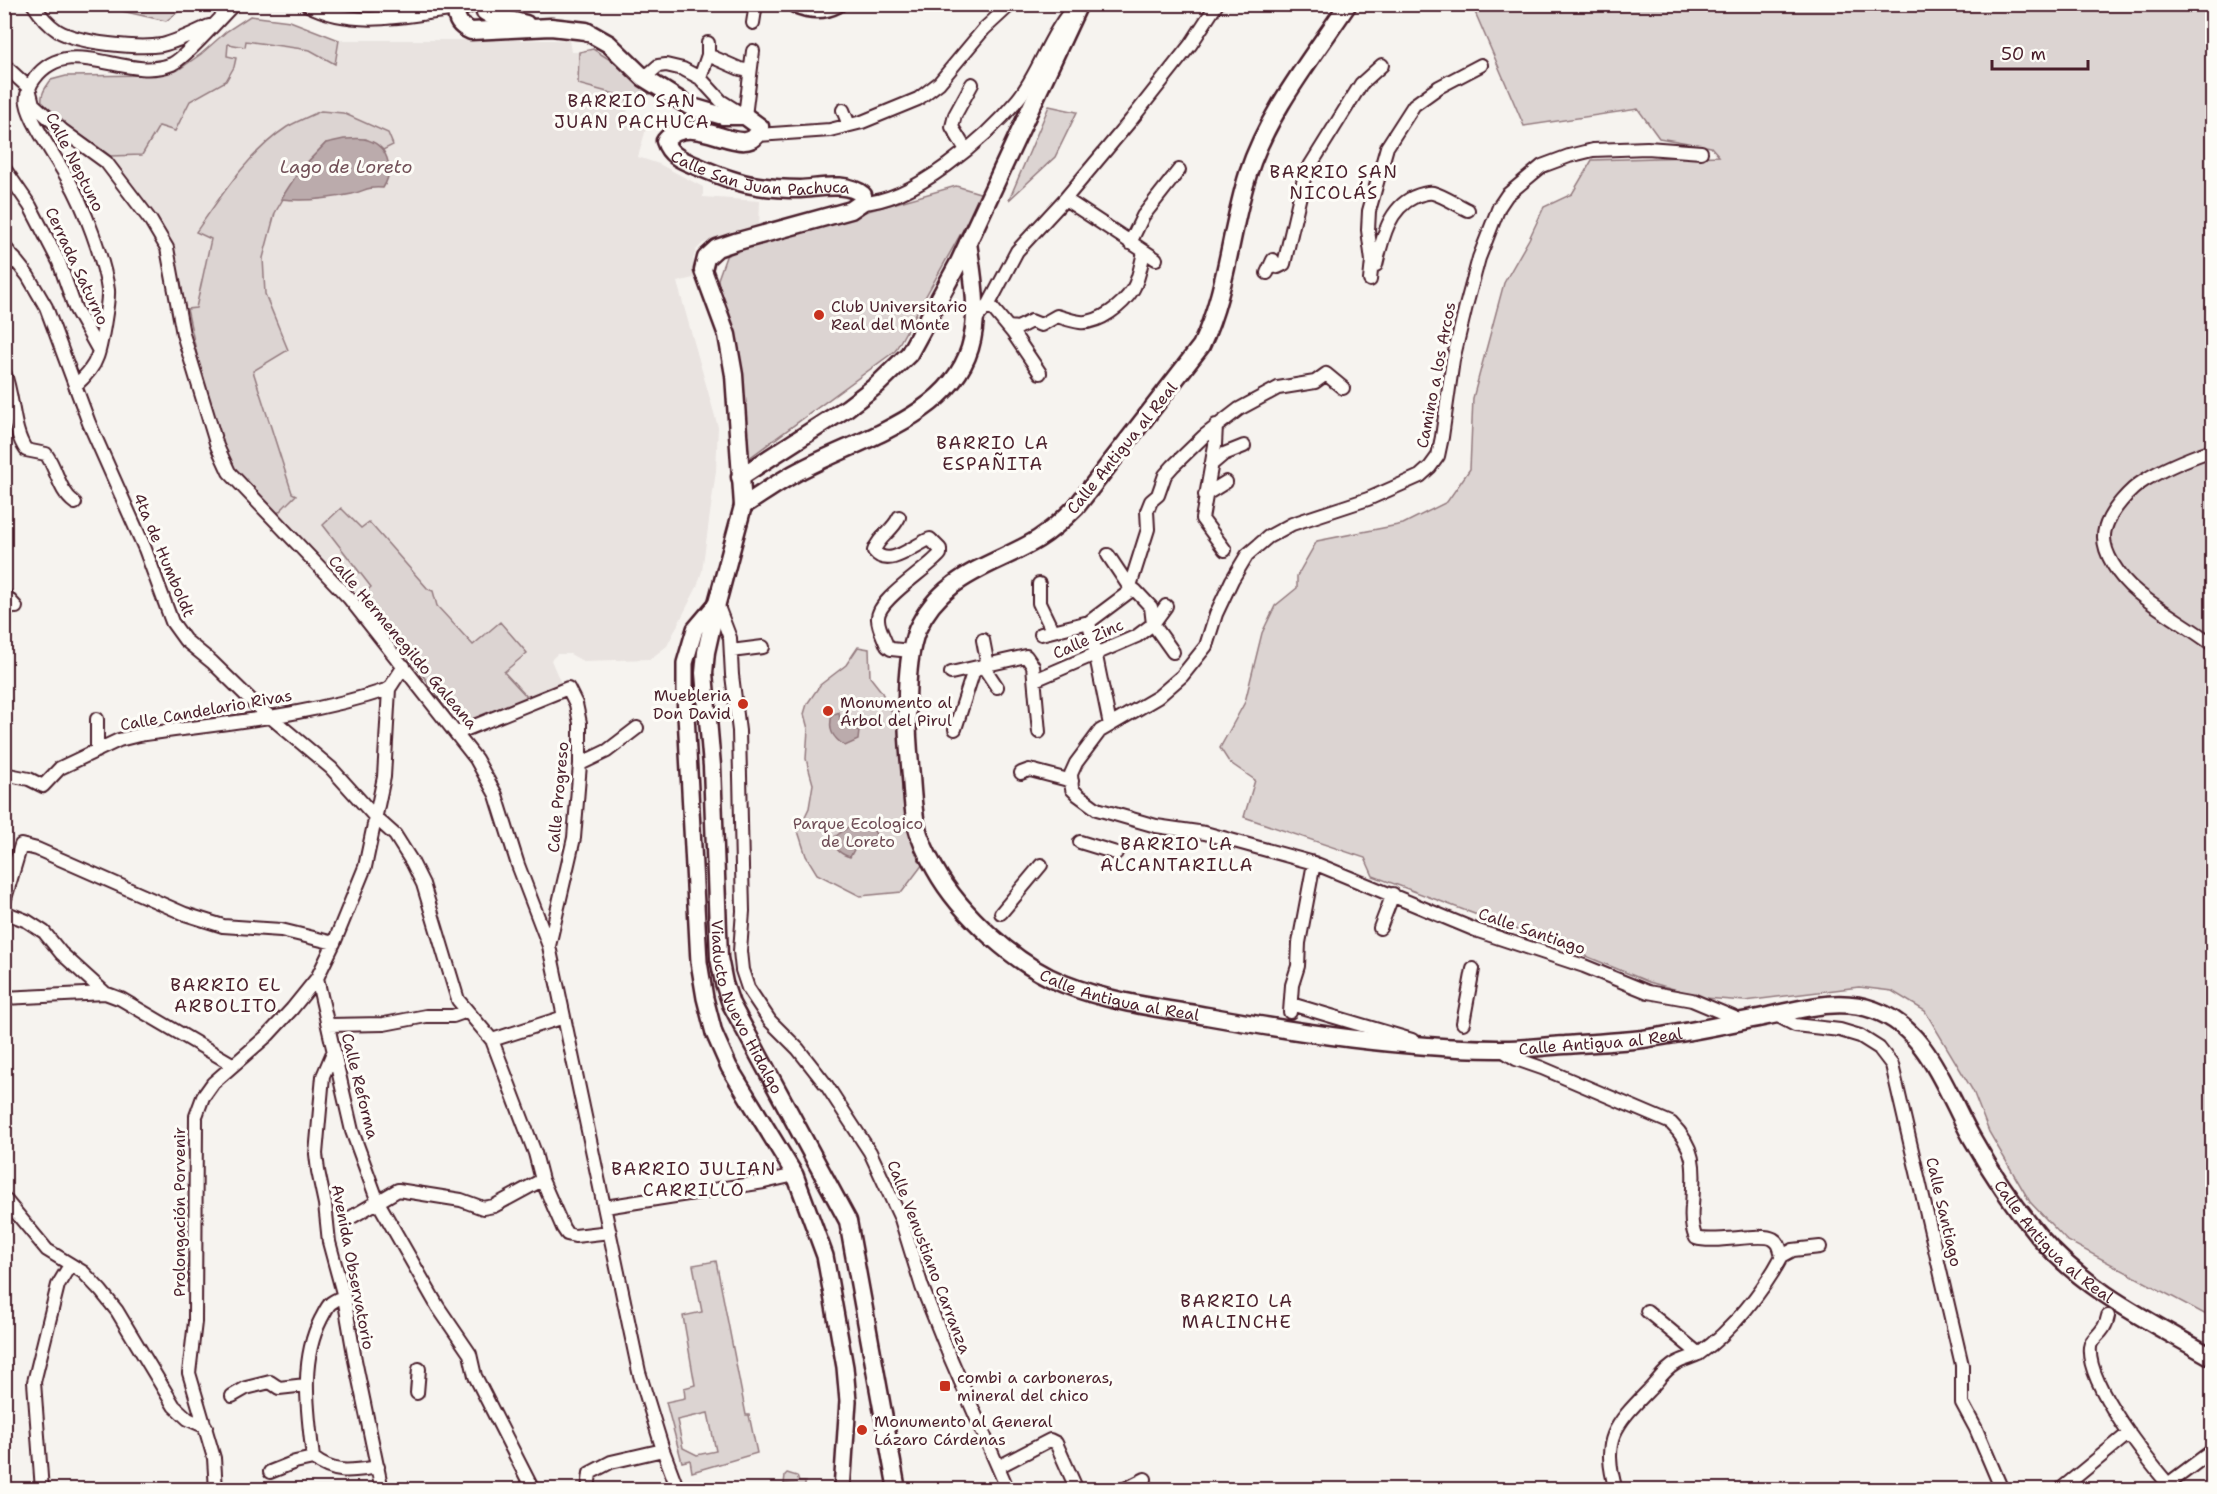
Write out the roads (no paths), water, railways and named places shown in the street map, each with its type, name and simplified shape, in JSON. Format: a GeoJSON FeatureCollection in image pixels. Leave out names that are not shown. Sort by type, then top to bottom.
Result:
{"type":"FeatureCollection","features":[{"type":"Feature","properties":{"kind":"main road"},"geometry":{"type":"LineString","coordinates":[[486,4],[485,12],[490,15],[522,22],[535,28]]}},
{"type":"Feature","properties":{"kind":"main road"},"geometry":{"type":"LineString","coordinates":[[795,4],[814,9],[828,9],[837,4]]}},
{"type":"Feature","properties":{"kind":"main road"},"geometry":{"type":"LineString","coordinates":[[968,243],[973,280],[974,321],[971,346],[962,369],[946,390],[898,424],[800,470],[743,506],[740,477],[848,408],[877,385],[909,354],[926,327],[968,243],[1079,4]]}},
{"type":"Feature","properties":{"kind":"main road","name":"Calle Antigua al Real"},"geometry":{"type":"LineString","coordinates":[[1348,4],[1284,100],[1258,149],[1248,174],[1210,327],[1201,346],[1076,507],[1040,538],[975,570],[951,586],[930,606],[917,632],[911,651],[908,741],[915,817],[927,853],[945,884],[987,932],[1014,956],[1063,984],[1125,1002],[1277,1029],[1398,1044],[1502,1050],[1644,1039],[1837,1004],[1874,1010],[1905,1028],[1918,1041],[1996,1178],[2041,1239],[2116,1303],[2212,1357]]}},
{"type":"Feature","properties":{"kind":"main road"},"geometry":{"type":"LineString","coordinates":[[462,7],[456,18],[461,26],[471,31],[551,27],[586,31],[609,44],[644,78],[689,106],[723,116],[746,116]]}},
{"type":"Feature","properties":{"kind":"main road","name":"Calle San Juan Pachuca"},"geometry":{"type":"LineString","coordinates":[[740,477],[734,375],[728,335],[703,270],[706,258],[717,248],[735,242],[845,212],[861,202],[863,195],[857,190],[841,186],[799,189],[758,186],[722,177],[678,158],[668,151],[665,141],[671,133],[685,129],[704,131],[741,142],[749,141],[758,135],[760,127],[746,116]]}},
{"type":"Feature","properties":{"kind":"main road","name":"Viaducto Nuevo Hidalgo"},"geometry":{"type":"LineString","coordinates":[[743,506],[705,652],[704,673],[712,777],[719,958],[731,1004],[848,1221],[897,1490]]}},
{"type":"Feature","properties":{"kind":"street"},"geometry":{"type":"LineString","coordinates":[[33,4],[43,19],[59,32],[109,44],[144,47],[164,44],[213,25]]}},
{"type":"Feature","properties":{"kind":"street"},"geometry":{"type":"LineString","coordinates":[[29,88],[46,65],[65,58],[91,59],[109,65],[136,68],[156,68],[174,63],[234,4]]}},
{"type":"Feature","properties":{"kind":"street"},"geometry":{"type":"LineString","coordinates":[[306,4],[356,20],[462,7]]}},
{"type":"Feature","properties":{"kind":"street"},"geometry":{"type":"LineString","coordinates":[[753,23],[756,4]]}},
{"type":"Feature","properties":{"kind":"street"},"geometry":{"type":"LineString","coordinates":[[758,135],[830,130],[862,122],[918,99],[939,83],[984,29],[1011,4]]}},
{"type":"Feature","properties":{"kind":"street","name":"Calle San Juan Pachuca"},"geometry":{"type":"LineString","coordinates":[[861,202],[878,202],[909,188],[930,177],[966,150],[1018,99],[1072,9],[1072,4]]}},
{"type":"Feature","properties":{"kind":"street"},"geometry":{"type":"LineString","coordinates":[[974,321],[989,304],[1017,251],[1065,199],[1191,44],[1217,4]]}},
{"type":"Feature","properties":{"kind":"street"},"geometry":{"type":"LineString","coordinates":[[700,78],[708,49],[740,69],[750,71]]}},
{"type":"Feature","properties":{"kind":"street"},"geometry":{"type":"LineString","coordinates":[[644,78],[658,66],[666,64],[683,69],[700,78],[721,101],[746,116],[753,51]]}},
{"type":"Feature","properties":{"kind":"street","name":"Calle Hermenegildo Galeana"},"geometry":{"type":"LineString","coordinates":[[4,65],[29,88],[33,104],[62,130],[106,162],[151,221],[167,248],[183,334],[217,446],[229,472],[349,598],[457,733],[476,759],[496,795],[518,865],[549,946],[639,1372],[678,1490]]}},
{"type":"Feature","properties":{"kind":"street"},"geometry":{"type":"LineString","coordinates":[[1267,273],[1273,260],[1278,267],[1284,264],[1305,174],[1361,84],[1382,65]]}},
{"type":"Feature","properties":{"kind":"street"},"geometry":{"type":"LineString","coordinates":[[1468,210],[1432,193],[1418,195],[1405,201],[1396,210],[1388,224],[1370,280],[1372,261],[1368,230],[1369,211],[1387,147],[1414,105],[1439,87],[1481,65]]}},
{"type":"Feature","properties":{"kind":"street"},"geometry":{"type":"LineString","coordinates":[[966,150],[952,127],[955,115],[972,84]]}},
{"type":"Feature","properties":{"kind":"street","name":"Calle Neptuno"},"geometry":{"type":"LineString","coordinates":[[29,88],[26,102],[83,209],[99,255],[108,292],[97,357],[88,373],[75,386]]}},
{"type":"Feature","properties":{"kind":"street"},"geometry":{"type":"LineString","coordinates":[[843,110],[849,125]]}},
{"type":"Feature","properties":{"kind":"street","name":"Camino a los Arcos"},"geometry":{"type":"LineString","coordinates":[[1072,781],[1071,774],[1076,763],[1100,731],[1158,697],[1182,676],[1206,646],[1216,614],[1247,555],[1268,537],[1292,524],[1368,499],[1420,476],[1438,456],[1453,360],[1466,306],[1479,258],[1499,207],[1507,195],[1542,166],[1585,152],[1647,148],[1701,152]]}},
{"type":"Feature","properties":{"kind":"street","name":"Cerrada Saturno"},"geometry":{"type":"LineString","coordinates":[[4,168],[35,216],[59,262],[75,308],[98,349]]}},
{"type":"Feature","properties":{"kind":"street"},"geometry":{"type":"LineString","coordinates":[[1130,243],[1143,216],[1179,170]]}},
{"type":"Feature","properties":{"kind":"street"},"geometry":{"type":"LineString","coordinates":[[1065,199],[1156,259]]}},
{"type":"Feature","properties":{"kind":"street","name":"4ta de Humboldt"},"geometry":{"type":"LineString","coordinates":[[4,246],[28,276],[46,307],[75,386],[145,549],[172,622],[185,640],[212,662],[255,704],[331,768],[376,818],[395,835],[423,884],[458,1000],[492,1040],[535,1153],[542,1180],[567,1234],[575,1236],[610,1232]]}},
{"type":"Feature","properties":{"kind":"street"},"geometry":{"type":"LineString","coordinates":[[1008,327],[1018,328],[1031,321],[1041,325],[1057,316],[1080,322],[1092,321],[1108,313],[1134,288],[1144,252]]}},
{"type":"Feature","properties":{"kind":"street"},"geometry":{"type":"LineString","coordinates":[[4,267],[15,259]]}},
{"type":"Feature","properties":{"kind":"street"},"geometry":{"type":"LineString","coordinates":[[989,304],[1008,327],[1040,374]]}},
{"type":"Feature","properties":{"kind":"street"},"geometry":{"type":"LineString","coordinates":[[4,372],[11,388],[14,418],[21,443],[26,450],[46,454],[52,462],[65,496],[75,503]]}},
{"type":"Feature","properties":{"kind":"street"},"geometry":{"type":"LineString","coordinates":[[1039,584],[1039,603],[1046,632],[1089,622],[1131,588],[1148,529],[1147,510],[1151,501],[1158,495],[1165,475],[1215,426],[1258,397],[1284,386],[1315,382],[1326,374],[1343,388]]}},
{"type":"Feature","properties":{"kind":"street"},"geometry":{"type":"LineString","coordinates":[[1215,426],[1215,445],[1202,519],[1225,550]]}},
{"type":"Feature","properties":{"kind":"street"},"geometry":{"type":"LineString","coordinates":[[1211,465],[1224,454],[1244,446]]}},
{"type":"Feature","properties":{"kind":"street"},"geometry":{"type":"LineString","coordinates":[[2212,450],[2177,463],[2143,481],[2120,502],[2104,530],[2107,552],[2115,569],[2136,592],[2212,644]]}},
{"type":"Feature","properties":{"kind":"street"},"geometry":{"type":"LineString","coordinates":[[1205,495],[1226,482]]}},
{"type":"Feature","properties":{"kind":"street"},"geometry":{"type":"LineString","coordinates":[[899,517],[894,526],[876,542],[874,551],[878,556],[886,558],[895,556],[930,539],[940,549],[940,554],[933,563],[894,593],[879,612],[878,620],[887,646],[891,649],[911,651]]}},
{"type":"Feature","properties":{"kind":"street"},"geometry":{"type":"LineString","coordinates":[[1108,555],[1131,588],[1151,607],[1154,624],[1173,652]]}},
{"type":"Feature","properties":{"kind":"street"},"geometry":{"type":"LineString","coordinates":[[4,594],[16,607]]}},
{"type":"Feature","properties":{"kind":"street"},"geometry":{"type":"LineString","coordinates":[[717,603],[695,629],[685,663],[699,962],[714,1033],[729,1067],[795,1175],[825,1256],[845,1367],[848,1401],[848,1430],[842,1490]]}},
{"type":"Feature","properties":{"kind":"street","name":"Calle Venustiano Carranza"},"geometry":{"type":"LineString","coordinates":[[717,603],[730,638],[740,730],[743,911],[740,951],[742,970],[748,988],[770,1021],[798,1049],[827,1086],[870,1152],[901,1219],[926,1297],[1008,1490]]}},
{"type":"Feature","properties":{"kind":"street"},"geometry":{"type":"LineString","coordinates":[[1154,624],[1166,606]]}},
{"type":"Feature","properties":{"kind":"street"},"geometry":{"type":"LineString","coordinates":[[1089,622],[1110,725]]}},
{"type":"Feature","properties":{"kind":"street","name":"Calle Zinc"},"geometry":{"type":"LineString","coordinates":[[1035,680],[1137,636],[1154,624]]}},
{"type":"Feature","properties":{"kind":"street"},"geometry":{"type":"LineString","coordinates":[[983,640],[983,666],[997,687]]}},
{"type":"Feature","properties":{"kind":"street"},"geometry":{"type":"LineString","coordinates":[[731,651],[763,647]]}},
{"type":"Feature","properties":{"kind":"street"},"geometry":{"type":"LineString","coordinates":[[951,673],[1026,656],[1033,666],[1039,732]]}},
{"type":"Feature","properties":{"kind":"street"},"geometry":{"type":"LineString","coordinates":[[317,978],[365,867],[384,777],[389,689],[404,666]]}},
{"type":"Feature","properties":{"kind":"street"},"geometry":{"type":"LineString","coordinates":[[955,729],[973,673],[983,666]]}},
{"type":"Feature","properties":{"kind":"street","name":"Calle Progreso"},"geometry":{"type":"LineString","coordinates":[[457,733],[568,688],[576,704],[580,723],[580,764],[574,838],[549,946]]}},
{"type":"Feature","properties":{"kind":"street","name":"Calle Candelario Rivas"},"geometry":{"type":"LineString","coordinates":[[4,774],[29,779],[43,786],[60,768],[119,740],[350,702],[389,689]]}},
{"type":"Feature","properties":{"kind":"street"},"geometry":{"type":"LineString","coordinates":[[97,719],[97,751]]}},
{"type":"Feature","properties":{"kind":"street"},"geometry":{"type":"LineString","coordinates":[[580,764],[607,751],[637,728]]}},
{"type":"Feature","properties":{"kind":"street"},"geometry":{"type":"LineString","coordinates":[[1021,773],[1029,770],[1072,781]]}},
{"type":"Feature","properties":{"kind":"street","name":"Calle Santiago"},"geometry":{"type":"LineString","coordinates":[[1072,781],[1072,789],[1097,809],[1156,826],[1205,833],[1314,862],[1478,931],[1584,966],[1648,992],[1692,1000],[1742,1021]]}},
{"type":"Feature","properties":{"kind":"street"},"geometry":{"type":"LineString","coordinates":[[1080,842],[1116,853]]}},
{"type":"Feature","properties":{"kind":"street"},"geometry":{"type":"LineString","coordinates":[[4,902],[21,845],[37,849],[185,914],[223,926],[281,930],[334,943]]}},
{"type":"Feature","properties":{"kind":"street"},"geometry":{"type":"LineString","coordinates":[[1314,862],[1299,943],[1298,966],[1292,985],[1291,1008],[1433,1046]]}},
{"type":"Feature","properties":{"kind":"street"},"geometry":{"type":"LineString","coordinates":[[1001,913],[1041,865]]}},
{"type":"Feature","properties":{"kind":"street"},"geometry":{"type":"LineString","coordinates":[[1380,928],[1394,894]]}},
{"type":"Feature","properties":{"kind":"street"},"geometry":{"type":"LineString","coordinates":[[4,912],[27,921],[44,932],[61,954],[105,993],[121,999],[232,1064]]}},
{"type":"Feature","properties":{"kind":"street"},"geometry":{"type":"LineString","coordinates":[[1463,1023],[1473,969]]}},
{"type":"Feature","properties":{"kind":"street","name":"Calle Reforma"},"geometry":{"type":"LineString","coordinates":[[317,978],[352,1131],[378,1202],[438,1307],[470,1354],[475,1376],[532,1490]]}},
{"type":"Feature","properties":{"kind":"street","name":"Prolongación Porvenir"},"geometry":{"type":"LineString","coordinates":[[216,1490],[214,1458],[189,1373],[195,1322],[196,1116],[203,1097],[213,1083],[232,1064],[268,1035],[317,978]]}},
{"type":"Feature","properties":{"kind":"street"},"geometry":{"type":"LineString","coordinates":[[4,998],[105,993]]}},
{"type":"Feature","properties":{"kind":"street"},"geometry":{"type":"LineString","coordinates":[[328,1025],[384,1024],[426,1016],[453,1016],[467,1011]]}},
{"type":"Feature","properties":{"kind":"street","name":"Calle Santiago"},"geometry":{"type":"LineString","coordinates":[[1776,1015],[1795,1025],[1840,1030],[1860,1036],[1879,1048],[1892,1065],[1962,1365],[1962,1403],[1976,1429],[2002,1490]]}},
{"type":"Feature","properties":{"kind":"street"},"geometry":{"type":"LineString","coordinates":[[492,1040],[564,1017]]}},
{"type":"Feature","properties":{"kind":"street","name":"Avenida Observatorio"},"geometry":{"type":"LineString","coordinates":[[334,1050],[323,1076],[316,1154],[329,1242],[344,1297],[382,1490]]}},
{"type":"Feature","properties":{"kind":"street"},"geometry":{"type":"LineString","coordinates":[[1502,1050],[1516,1059],[1671,1123],[1684,1136],[1691,1152],[1694,1171],[1691,1219],[1696,1239],[1725,1240],[1767,1237],[1775,1240],[1782,1256]]}},
{"type":"Feature","properties":{"kind":"street"},"geometry":{"type":"LineString","coordinates":[[605,1207],[795,1175]]}},
{"type":"Feature","properties":{"kind":"street"},"geometry":{"type":"LineString","coordinates":[[350,1218],[398,1190],[461,1200],[483,1208],[494,1206],[542,1180]]}},
{"type":"Feature","properties":{"kind":"street"},"geometry":{"type":"LineString","coordinates":[[4,1198],[47,1250],[83,1272],[101,1291],[117,1311],[174,1406],[188,1419],[206,1427]]}},
{"type":"Feature","properties":{"kind":"street"},"geometry":{"type":"LineString","coordinates":[[1616,1490],[1609,1458],[1612,1435],[1621,1419],[1673,1365],[1699,1354],[1740,1317],[1763,1287],[1782,1256],[1793,1250],[1820,1247]]}},
{"type":"Feature","properties":{"kind":"street"},"geometry":{"type":"LineString","coordinates":[[42,1490],[34,1382],[58,1285],[70,1265]]}},
{"type":"Feature","properties":{"kind":"street"},"geometry":{"type":"LineString","coordinates":[[344,1297],[332,1302],[314,1334],[306,1385],[313,1458],[324,1467],[343,1471],[378,1467]]}},
{"type":"Feature","properties":{"kind":"street"},"geometry":{"type":"LineString","coordinates":[[1647,1311],[1699,1354]]}},
{"type":"Feature","properties":{"kind":"street"},"geometry":{"type":"LineString","coordinates":[[2108,1316],[2107,1325],[2102,1333],[2092,1340],[2090,1348],[2100,1386],[2129,1433],[2171,1487],[2212,1451]]}},
{"type":"Feature","properties":{"kind":"street"},"geometry":{"type":"LineString","coordinates":[[417,1393],[419,1369]]}},
{"type":"Feature","properties":{"kind":"street"},"geometry":{"type":"LineString","coordinates":[[232,1396],[246,1388],[270,1382],[279,1388],[306,1385]]}},
{"type":"Feature","properties":{"kind":"street"},"geometry":{"type":"LineString","coordinates":[[2060,1490],[2129,1433]]}},
{"type":"Feature","properties":{"kind":"street"},"geometry":{"type":"LineString","coordinates":[[998,1467],[1050,1440],[1056,1443],[1077,1490]]}},
{"type":"Feature","properties":{"kind":"street"},"geometry":{"type":"LineString","coordinates":[[588,1490],[590,1473],[611,1462],[663,1450]]}},
{"type":"Feature","properties":{"kind":"street"},"geometry":{"type":"LineString","coordinates":[[270,1472],[313,1458]]}},
{"type":"Feature","properties":{"kind":"street"},"geometry":{"type":"LineString","coordinates":[[1123,1490],[1145,1479]]}},
{"type":"Feature","properties":{"kind":"water","name":"Lago de Loreto"},"geometry":{"type":"Polygon","coordinates":[[[344,139],[364,139],[379,146],[384,152],[389,165],[387,181],[383,188],[370,188],[325,199],[281,199],[299,171],[326,143],[344,139]]]}},
{"type":"Feature","properties":{"kind":"water"},"geometry":{"type":"Polygon","coordinates":[[[839,712],[841,728],[844,722],[859,731],[858,740],[845,746],[834,736],[831,729],[832,715],[839,712]]]}},
{"type":"Feature","properties":{"kind":"water"},"geometry":{"type":"Polygon","coordinates":[[[851,825],[873,829],[881,844],[868,847],[863,840],[856,846],[850,857],[841,853],[832,839],[851,825]]]}},
{"type":"Feature","properties":{"kind":"place","name":"Club Universitario Real del Monte"},"geometry":{"type":"Point","coordinates":[819,315]}},
{"type":"Feature","properties":{"kind":"place","name":"Muebleria Don David"},"geometry":{"type":"Point","coordinates":[743,704]}},
{"type":"Feature","properties":{"kind":"place","name":"Monumento al Árbol del Pirul"},"geometry":{"type":"Point","coordinates":[828,711]}},
{"type":"Feature","properties":{"kind":"place","name":"combi a carboneras, mineral del chico"},"geometry":{"type":"Point","coordinates":[945,1386]}},
{"type":"Feature","properties":{"kind":"place","name":"Monumento al General Lázaro Cárdenas"},"geometry":{"type":"Point","coordinates":[862,1430]}},
{"type":"Feature","properties":{"kind":"district","name":"BARRIO SAN JUAN PACHUCA"},"geometry":{"type":"Point","coordinates":[632,111]}},
{"type":"Feature","properties":{"kind":"district","name":"BARRIO SAN NICOLÁS"},"geometry":{"type":"Point","coordinates":[1334,182]}},
{"type":"Feature","properties":{"kind":"district","name":"BARRIO LA ESPAÑITA"},"geometry":{"type":"Point","coordinates":[993,453]}},
{"type":"Feature","properties":{"kind":"district","name":"BARRIO LA ALCANTARILLA"},"geometry":{"type":"Point","coordinates":[1177,854]}},
{"type":"Feature","properties":{"kind":"district","name":"BARRIO EL ARBOLITO"},"geometry":{"type":"Point","coordinates":[226,995]}},
{"type":"Feature","properties":{"kind":"district","name":"BARRIO JULIAN CARRILLO"},"geometry":{"type":"Point","coordinates":[694,1179]}},
{"type":"Feature","properties":{"kind":"district","name":"BARRIO LA MALINCHE"},"geometry":{"type":"Point","coordinates":[1237,1311]}},
{"type":"Feature","properties":{"kind":"park label","name":"Parque Ecologico de Loreto"},"geometry":{"type":"Point","coordinates":[858,832]}}]}
